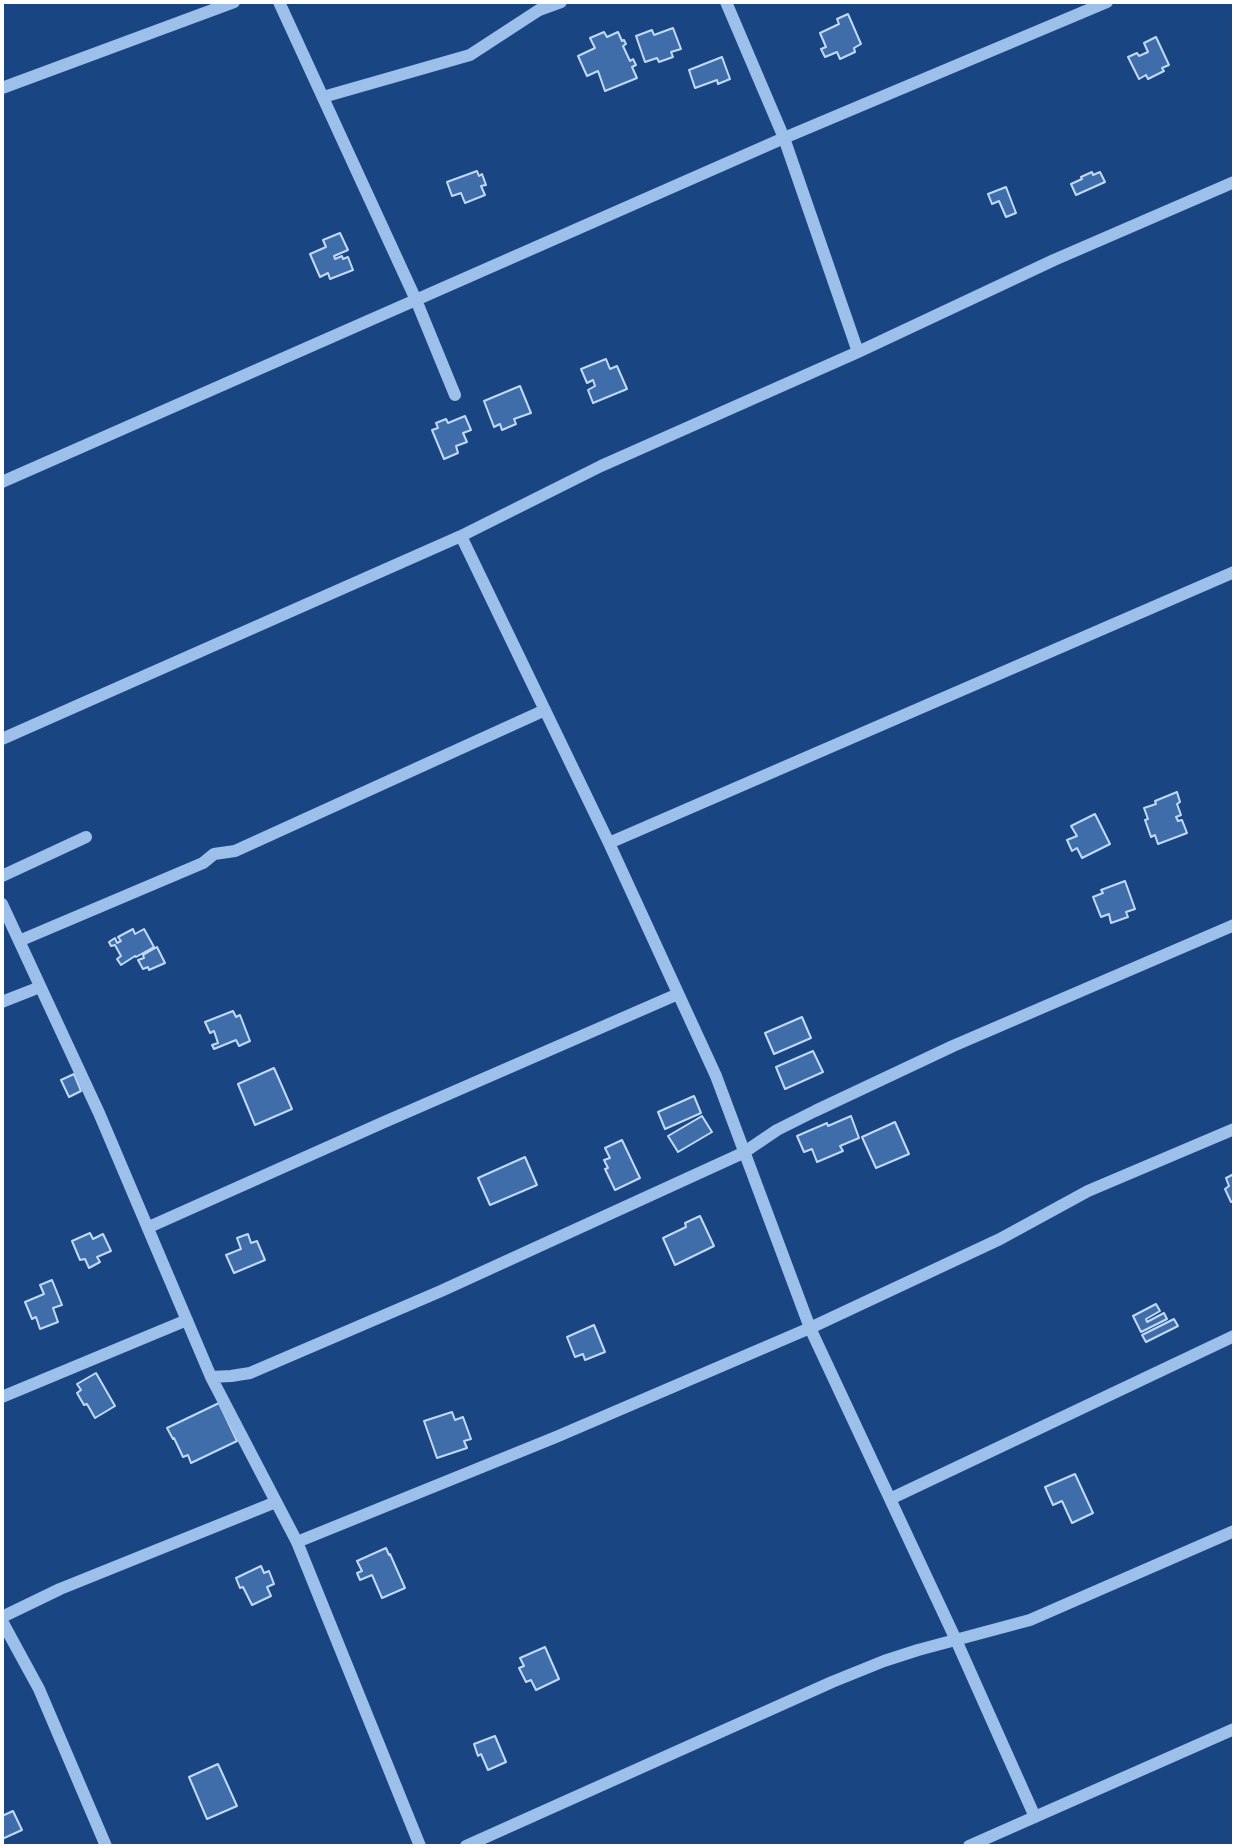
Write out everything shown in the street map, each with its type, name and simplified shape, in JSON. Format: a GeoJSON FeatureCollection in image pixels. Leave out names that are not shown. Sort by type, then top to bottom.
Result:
{"type":"FeatureCollection","features":[{"type":"Feature","properties":{"kind":"street"},"geometry":{"type":"LineString","coordinates":[[2,88],[234,2]]}},
{"type":"Feature","properties":{"kind":"street"},"geometry":{"type":"LineString","coordinates":[[279,2],[416,300],[455,395]]}},
{"type":"Feature","properties":{"kind":"street"},"geometry":{"type":"LineString","coordinates":[[323,97],[470,55],[539,10],[561,2]]}},
{"type":"Feature","properties":{"kind":"street"},"geometry":{"type":"LineString","coordinates":[[726,2],[784,138],[859,352]]}},
{"type":"Feature","properties":{"kind":"street"},"geometry":{"type":"LineString","coordinates":[[2,482],[784,138],[1107,2]]}},
{"type":"Feature","properties":{"kind":"street"},"geometry":{"type":"LineString","coordinates":[[2,739],[461,536],[601,466],[859,352],[1054,260],[1234,182]]}},
{"type":"Feature","properties":{"kind":"street"},"geometry":{"type":"LineString","coordinates":[[461,536],[609,843],[716,1076],[810,1328],[956,1640],[1035,1817]]}},
{"type":"Feature","properties":{"kind":"street"},"geometry":{"type":"LineString","coordinates":[[609,843],[1234,572]]}},
{"type":"Feature","properties":{"kind":"street"},"geometry":{"type":"LineString","coordinates":[[19,941],[202,863],[214,854],[235,851],[545,710]]}},
{"type":"Feature","properties":{"kind":"street"},"geometry":{"type":"LineString","coordinates":[[2,876],[86,837]]}},
{"type":"Feature","properties":{"kind":"street"},"geometry":{"type":"LineString","coordinates":[[2,904],[99,1113],[211,1377],[297,1542],[420,1846]]}},
{"type":"Feature","properties":{"kind":"street"},"geometry":{"type":"LineString","coordinates":[[211,1377],[250,1373],[441,1291],[743,1153],[777,1130],[806,1115],[940,1052],[1234,925]]}},
{"type":"Feature","properties":{"kind":"street"},"geometry":{"type":"LineString","coordinates":[[2,1002],[40,987]]}},
{"type":"Feature","properties":{"kind":"street"},"geometry":{"type":"LineString","coordinates":[[149,1227],[678,994]]}},
{"type":"Feature","properties":{"kind":"street"},"geometry":{"type":"LineString","coordinates":[[297,1542],[556,1437],[810,1328],[1000,1239],[1088,1191],[1234,1129]]}},
{"type":"Feature","properties":{"kind":"street"},"geometry":{"type":"LineString","coordinates":[[2,1397],[187,1320]]}},
{"type":"Feature","properties":{"kind":"street"},"geometry":{"type":"LineString","coordinates":[[890,1499],[1234,1336]]}},
{"type":"Feature","properties":{"kind":"street"},"geometry":{"type":"LineString","coordinates":[[106,1846],[39,1689],[2,1619],[60,1589],[276,1502]]}},
{"type":"Feature","properties":{"kind":"street"},"geometry":{"type":"LineString","coordinates":[[466,1846],[832,1682],[884,1661],[1030,1620],[1234,1531]]}},
{"type":"Feature","properties":{"kind":"street"},"geometry":{"type":"LineString","coordinates":[[969,1846],[1234,1729]]}},
{"type":"Feature","properties":{"kind":"building"},"geometry":{"type":"Polygon","coordinates":[[[848,14],[861,44],[854,48],[855,52],[840,59],[837,52],[825,57],[821,49],[826,47],[820,33],[839,24],[837,19],[848,14]]]}},
{"type":"Feature","properties":{"kind":"building"},"geometry":{"type":"Polygon","coordinates":[[[673,28],[681,49],[671,52],[673,57],[659,62],[657,58],[645,62],[636,36],[652,30],[654,35],[673,28]]]}},
{"type":"Feature","properties":{"kind":"building"},"geometry":{"type":"Polygon","coordinates":[[[604,32],[607,37],[618,32],[622,41],[624,40],[626,44],[623,46],[630,61],[633,59],[636,65],[632,67],[637,78],[605,91],[598,71],[587,76],[578,56],[595,48],[590,38],[604,32]]]}},
{"type":"Feature","properties":{"kind":"building"},"geometry":{"type":"Polygon","coordinates":[[[1156,37],[1169,65],[1162,68],[1164,71],[1148,79],[1146,75],[1139,79],[1128,57],[1148,52],[1144,43],[1156,37]]]}},
{"type":"Feature","properties":{"kind":"building"},"geometry":{"type":"Polygon","coordinates":[[[722,57],[730,79],[718,84],[717,80],[695,88],[689,70],[722,57]]]}},
{"type":"Feature","properties":{"kind":"building"},"geometry":{"type":"Polygon","coordinates":[[[477,171],[479,176],[482,174],[486,185],[481,186],[485,195],[465,203],[461,193],[452,196],[447,182],[477,171]]]}},
{"type":"Feature","properties":{"kind":"building"},"geometry":{"type":"Polygon","coordinates":[[[1092,172],[1093,175],[1100,172],[1105,182],[1076,195],[1071,184],[1092,172]]]}},
{"type":"Feature","properties":{"kind":"building"},"geometry":{"type":"Polygon","coordinates":[[[1006,187],[1016,213],[1006,217],[999,201],[992,204],[988,194],[1006,187]]]}},
{"type":"Feature","properties":{"kind":"building"},"geometry":{"type":"Polygon","coordinates":[[[340,233],[348,250],[334,256],[335,259],[348,257],[353,270],[330,279],[328,273],[320,277],[310,254],[326,247],[323,240],[340,233]]]}},
{"type":"Feature","properties":{"kind":"building"},"geometry":{"type":"Polygon","coordinates":[[[606,359],[610,369],[617,366],[627,389],[593,403],[588,390],[595,386],[593,380],[587,383],[581,369],[606,359]]]}},
{"type":"Feature","properties":{"kind":"building"},"geometry":{"type":"Polygon","coordinates":[[[520,386],[531,413],[514,419],[516,424],[502,430],[500,424],[494,427],[484,401],[520,386]]]}},
{"type":"Feature","properties":{"kind":"building"},"geometry":{"type":"Polygon","coordinates":[[[465,416],[471,430],[463,433],[467,442],[456,446],[458,453],[444,459],[432,430],[438,428],[436,423],[446,419],[448,423],[465,416]]]}},
{"type":"Feature","properties":{"kind":"building"},"geometry":{"type":"Polygon","coordinates":[[[1177,792],[1181,815],[1176,817],[1178,821],[1182,820],[1187,833],[1158,844],[1155,835],[1151,837],[1144,808],[1177,792]]]}},
{"type":"Feature","properties":{"kind":"building"},"geometry":{"type":"Polygon","coordinates":[[[1095,814],[1110,844],[1082,858],[1077,848],[1072,851],[1067,840],[1077,836],[1071,826],[1095,814]]]}},
{"type":"Feature","properties":{"kind":"building"},"geometry":{"type":"Polygon","coordinates":[[[1125,881],[1135,909],[1126,912],[1128,917],[1111,923],[1109,914],[1101,917],[1093,897],[1103,893],[1101,890],[1125,881]]]}},
{"type":"Feature","properties":{"kind":"building"},"geometry":{"type":"Polygon","coordinates":[[[133,929],[135,934],[144,929],[154,947],[121,965],[117,959],[121,956],[115,945],[111,946],[109,942],[115,938],[117,943],[121,941],[118,937],[133,929]]]}},
{"type":"Feature","properties":{"kind":"building"},"geometry":{"type":"Polygon","coordinates":[[[157,947],[165,963],[149,970],[148,967],[143,969],[138,960],[157,947]]]}},
{"type":"Feature","properties":{"kind":"building"},"geometry":{"type":"Polygon","coordinates":[[[233,1011],[236,1017],[240,1015],[250,1041],[239,1046],[236,1040],[214,1049],[212,1045],[218,1043],[214,1031],[210,1033],[205,1022],[233,1011]]]}},
{"type":"Feature","properties":{"kind":"building"},"geometry":{"type":"Polygon","coordinates":[[[802,1017],[811,1038],[774,1054],[765,1033],[802,1017]]]}},
{"type":"Feature","properties":{"kind":"building"},"geometry":{"type":"Polygon","coordinates":[[[813,1051],[823,1072],[785,1089],[776,1067],[813,1051]]]}},
{"type":"Feature","properties":{"kind":"building"},"geometry":{"type":"Polygon","coordinates":[[[274,1068],[292,1109],[255,1125],[238,1084],[274,1068]]]}},
{"type":"Feature","properties":{"kind":"building"},"geometry":{"type":"Polygon","coordinates":[[[74,1074],[81,1091],[69,1097],[61,1080],[74,1074]]]}},
{"type":"Feature","properties":{"kind":"building"},"geometry":{"type":"Polygon","coordinates":[[[694,1096],[701,1113],[665,1129],[658,1112],[694,1096]]]}},
{"type":"Feature","properties":{"kind":"building"},"geometry":{"type":"Polygon","coordinates":[[[702,1116],[712,1132],[678,1152],[668,1136],[702,1116]]]}},
{"type":"Feature","properties":{"kind":"building"},"geometry":{"type":"Polygon","coordinates":[[[851,1116],[859,1138],[840,1146],[843,1151],[817,1162],[812,1149],[804,1152],[797,1136],[851,1116]]]}},
{"type":"Feature","properties":{"kind":"building"},"geometry":{"type":"Polygon","coordinates":[[[895,1122],[909,1154],[876,1168],[862,1137],[895,1122]]]}},
{"type":"Feature","properties":{"kind":"building"},"geometry":{"type":"Polygon","coordinates":[[[622,1140],[640,1178],[615,1190],[605,1169],[608,1168],[604,1160],[610,1158],[605,1148],[622,1140]]]}},
{"type":"Feature","properties":{"kind":"building"},"geometry":{"type":"Polygon","coordinates":[[[525,1157],[537,1185],[490,1205],[478,1178],[525,1157]]]}},
{"type":"Feature","properties":{"kind":"building"},"geometry":{"type":"Polygon","coordinates":[[[1234,1174],[1234,1201],[1231,1202],[1225,1189],[1229,1186],[1226,1178],[1234,1174]]]}},
{"type":"Feature","properties":{"kind":"building"},"geometry":{"type":"Polygon","coordinates":[[[700,1216],[714,1246],[675,1265],[663,1238],[686,1227],[685,1223],[700,1216]]]}},
{"type":"Feature","properties":{"kind":"building"},"geometry":{"type":"Polygon","coordinates":[[[90,1233],[93,1239],[103,1234],[111,1251],[97,1257],[100,1262],[89,1268],[85,1259],[80,1260],[72,1241],[90,1233]]]}},
{"type":"Feature","properties":{"kind":"building"},"geometry":{"type":"Polygon","coordinates":[[[248,1234],[251,1243],[257,1241],[265,1260],[234,1273],[226,1255],[241,1249],[237,1238],[248,1234]]]}},
{"type":"Feature","properties":{"kind":"building"},"geometry":{"type":"Polygon","coordinates":[[[52,1280],[62,1305],[53,1308],[58,1322],[40,1329],[36,1317],[32,1319],[25,1302],[44,1294],[40,1285],[52,1280]]]}},
{"type":"Feature","properties":{"kind":"building"},"geometry":{"type":"Polygon","coordinates":[[[1156,1304],[1160,1311],[1146,1319],[1147,1322],[1164,1313],[1167,1319],[1141,1332],[1133,1316],[1156,1304]]]}},
{"type":"Feature","properties":{"kind":"building"},"geometry":{"type":"Polygon","coordinates":[[[1174,1319],[1178,1326],[1146,1342],[1142,1335],[1174,1319]]]}},
{"type":"Feature","properties":{"kind":"building"},"geometry":{"type":"Polygon","coordinates":[[[594,1325],[605,1352],[585,1360],[583,1354],[575,1357],[567,1337],[594,1325]]]}},
{"type":"Feature","properties":{"kind":"building"},"geometry":{"type":"Polygon","coordinates":[[[96,1373],[115,1406],[95,1418],[77,1393],[81,1390],[77,1384],[96,1373]]]}},
{"type":"Feature","properties":{"kind":"building"},"geometry":{"type":"Polygon","coordinates":[[[219,1403],[237,1441],[191,1463],[188,1455],[183,1457],[167,1428],[219,1403]]]}},
{"type":"Feature","properties":{"kind":"building"},"geometry":{"type":"Polygon","coordinates":[[[452,1412],[455,1420],[463,1417],[471,1439],[464,1441],[467,1448],[437,1458],[424,1421],[452,1412]]]}},
{"type":"Feature","properties":{"kind":"building"},"geometry":{"type":"Polygon","coordinates":[[[1075,1474],[1093,1513],[1072,1523],[1062,1501],[1053,1505],[1045,1487],[1075,1474]]]}},
{"type":"Feature","properties":{"kind":"building"},"geometry":{"type":"Polygon","coordinates":[[[386,1548],[405,1588],[382,1598],[372,1575],[360,1580],[357,1573],[362,1571],[357,1561],[386,1548]]]}},
{"type":"Feature","properties":{"kind":"building"},"geometry":{"type":"Polygon","coordinates":[[[261,1566],[264,1573],[269,1571],[274,1584],[267,1587],[271,1596],[252,1605],[236,1578],[261,1566]]]}},
{"type":"Feature","properties":{"kind":"building"},"geometry":{"type":"Polygon","coordinates":[[[545,1647],[559,1679],[536,1690],[531,1680],[526,1682],[519,1668],[524,1666],[520,1658],[545,1647]]]}},
{"type":"Feature","properties":{"kind":"building"},"geometry":{"type":"Polygon","coordinates":[[[495,1736],[506,1762],[488,1770],[481,1754],[478,1756],[474,1744],[495,1736]]]}},
{"type":"Feature","properties":{"kind":"building"},"geometry":{"type":"Polygon","coordinates":[[[218,1764],[237,1806],[207,1819],[189,1777],[218,1764]]]}},
{"type":"Feature","properties":{"kind":"building"},"geometry":{"type":"Polygon","coordinates":[[[13,1811],[22,1830],[2,1839],[2,1816],[13,1811]]]}}]}
